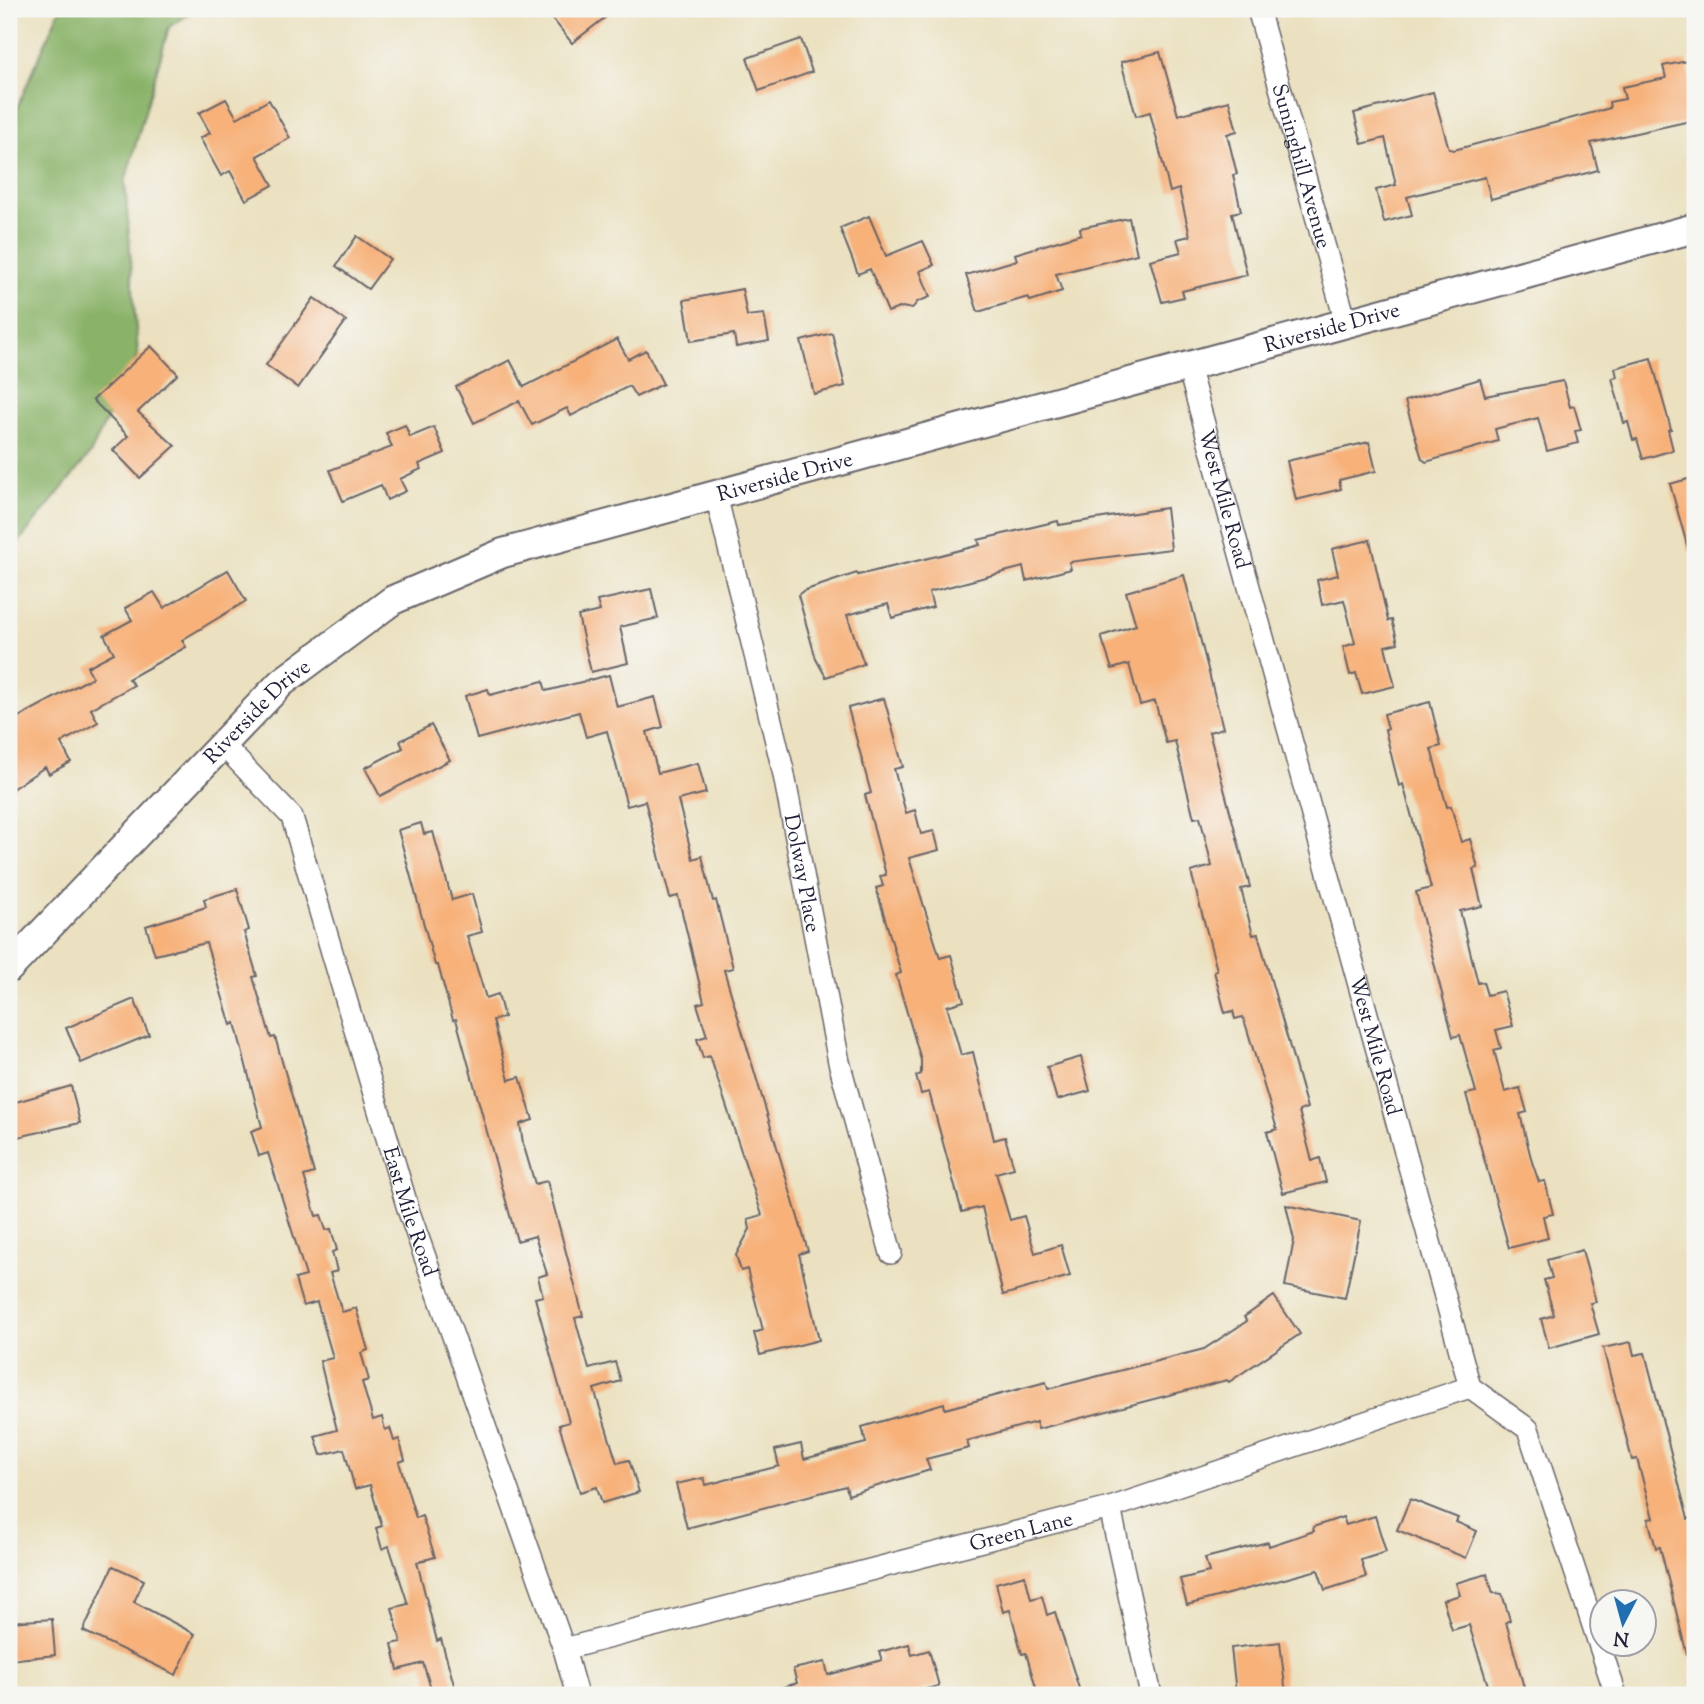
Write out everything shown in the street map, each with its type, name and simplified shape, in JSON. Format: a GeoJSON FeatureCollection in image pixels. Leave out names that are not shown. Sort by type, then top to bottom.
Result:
{"type":"FeatureCollection","features":[{"type":"Feature","properties":{"kind":"main road","name":"Riverside Drive"},"geometry":{"type":"LineString","coordinates":[[9,968],[281,683],[393,600],[503,553],[1695,228]]}},
{"type":"Feature","properties":{"kind":"street","name":"Suninghill Avenue"},"geometry":{"type":"LineString","coordinates":[[1258,9],[1346,323]]}},
{"type":"Feature","properties":{"kind":"street","name":"West Mile Road"},"geometry":{"type":"LineString","coordinates":[[1188,366],[1470,1387]]}},
{"type":"Feature","properties":{"kind":"street","name":"Dolway Place"},"geometry":{"type":"LineString","coordinates":[[716,495],[783,770],[839,1062],[891,1253]]}},
{"type":"Feature","properties":{"kind":"street","name":"East Mile Road"},"geometry":{"type":"LineString","coordinates":[[222,744],[292,817],[409,1212],[578,1695]]}},
{"type":"Feature","properties":{"kind":"street","name":"Green Lane"},"geometry":{"type":"LineString","coordinates":[[564,1649],[1110,1508],[1470,1387]]}},
{"type":"Feature","properties":{"kind":"street"},"geometry":{"type":"LineString","coordinates":[[1470,1387],[1528,1429],[1616,1695]]}},
{"type":"Feature","properties":{"kind":"street"},"geometry":{"type":"LineString","coordinates":[[1110,1508],[1151,1695]]}},
{"type":"Feature","properties":{"kind":"green space"},"geometry":{"type":"Polygon","coordinates":[[[60,9],[197,9],[169,27],[125,182],[138,355],[90,454],[9,554],[9,126],[60,9]]]}},
{"type":"Feature","properties":{"kind":"building"},"geometry":{"type":"Polygon","coordinates":[[[564,9],[616,9],[572,43],[552,18],[564,9]]]}},
{"type":"Feature","properties":{"kind":"building"},"geometry":{"type":"Polygon","coordinates":[[[801,39],[812,72],[759,91],[747,58],[801,39]]]}},
{"type":"Feature","properties":{"kind":"building"},"geometry":{"type":"Polygon","coordinates":[[[1160,52],[1178,115],[1229,101],[1237,131],[1227,134],[1237,174],[1233,175],[1241,211],[1232,213],[1247,275],[1182,291],[1184,297],[1162,302],[1150,260],[1181,252],[1177,239],[1190,236],[1179,189],[1170,192],[1150,112],[1136,116],[1121,62],[1160,52]]]}},
{"type":"Feature","properties":{"kind":"building"},"geometry":{"type":"Polygon","coordinates":[[[1687,61],[1695,101],[1695,120],[1591,143],[1598,170],[1491,199],[1485,177],[1407,197],[1412,215],[1384,222],[1376,190],[1396,185],[1385,138],[1362,144],[1354,113],[1433,92],[1449,149],[1454,150],[1610,108],[1609,102],[1625,99],[1622,87],[1666,78],[1663,66],[1687,61]]]}},
{"type":"Feature","properties":{"kind":"building"},"geometry":{"type":"Polygon","coordinates":[[[226,99],[237,118],[269,100],[290,138],[257,156],[273,185],[246,200],[230,171],[221,176],[200,138],[210,133],[199,113],[226,99]]]}},
{"type":"Feature","properties":{"kind":"building"},"geometry":{"type":"Polygon","coordinates":[[[869,216],[886,256],[923,241],[934,265],[920,271],[930,297],[917,302],[912,309],[902,307],[888,312],[870,269],[858,274],[840,228],[869,216]]]}},
{"type":"Feature","properties":{"kind":"building"},"geometry":{"type":"Polygon","coordinates":[[[1129,218],[1137,254],[1056,274],[1062,291],[1030,301],[1028,297],[978,312],[966,275],[1017,260],[1015,254],[1081,234],[1080,228],[1129,218]]]}},
{"type":"Feature","properties":{"kind":"building"},"geometry":{"type":"Polygon","coordinates":[[[357,236],[390,259],[368,289],[336,266],[357,236]]]}},
{"type":"Feature","properties":{"kind":"building"},"geometry":{"type":"Polygon","coordinates":[[[742,289],[747,316],[764,314],[769,341],[736,347],[734,334],[691,341],[684,300],[742,289]]]}},
{"type":"Feature","properties":{"kind":"building"},"geometry":{"type":"Polygon","coordinates":[[[314,298],[346,321],[298,388],[266,365],[314,298]]]}},
{"type":"Feature","properties":{"kind":"building"},"geometry":{"type":"Polygon","coordinates":[[[832,333],[845,386],[814,394],[801,341],[832,333]]]}},
{"type":"Feature","properties":{"kind":"building"},"geometry":{"type":"Polygon","coordinates":[[[617,339],[628,359],[646,350],[663,384],[636,397],[629,386],[571,416],[567,408],[532,425],[519,401],[474,423],[456,387],[510,360],[524,387],[617,339]]]}},
{"type":"Feature","properties":{"kind":"building"},"geometry":{"type":"Polygon","coordinates":[[[151,346],[178,374],[138,412],[175,446],[140,478],[113,450],[128,436],[93,400],[151,346]]]}},
{"type":"Feature","properties":{"kind":"building"},"geometry":{"type":"Polygon","coordinates":[[[1651,358],[1671,429],[1668,430],[1673,450],[1643,459],[1637,439],[1633,440],[1628,422],[1624,423],[1612,378],[1617,377],[1615,368],[1651,358]]]}},
{"type":"Feature","properties":{"kind":"building"},"geometry":{"type":"Polygon","coordinates":[[[1480,379],[1485,396],[1563,381],[1570,407],[1574,406],[1581,430],[1575,431],[1578,443],[1547,451],[1538,418],[1495,429],[1498,441],[1426,462],[1422,459],[1405,401],[1480,379]]]}},
{"type":"Feature","properties":{"kind":"building"},"geometry":{"type":"Polygon","coordinates":[[[405,425],[410,437],[434,427],[445,453],[419,464],[421,469],[400,479],[406,491],[387,500],[381,485],[343,501],[330,470],[392,447],[386,433],[405,425]]]}},
{"type":"Feature","properties":{"kind":"building"},"geometry":{"type":"Polygon","coordinates":[[[1369,442],[1376,471],[1339,480],[1341,489],[1296,500],[1287,461],[1369,442]]]}},
{"type":"Feature","properties":{"kind":"building"},"geometry":{"type":"Polygon","coordinates":[[[1695,477],[1695,551],[1689,552],[1670,484],[1695,477]]]}},
{"type":"Feature","properties":{"kind":"building"},"geometry":{"type":"Polygon","coordinates":[[[1166,508],[1171,549],[1069,562],[1071,569],[1026,581],[1023,567],[929,592],[933,607],[892,618],[888,604],[847,615],[864,664],[826,677],[816,659],[798,595],[803,591],[857,573],[858,575],[980,545],[978,540],[1058,521],[1059,525],[1166,508]]]}},
{"type":"Feature","properties":{"kind":"building"},"geometry":{"type":"Polygon","coordinates":[[[1370,540],[1388,621],[1392,620],[1398,643],[1385,646],[1395,686],[1362,694],[1356,673],[1350,675],[1343,647],[1355,643],[1344,600],[1322,605],[1317,580],[1338,575],[1332,549],[1370,540]]]}},
{"type":"Feature","properties":{"kind":"building"},"geometry":{"type":"Polygon","coordinates":[[[228,570],[246,601],[182,640],[186,647],[128,679],[134,685],[91,709],[98,722],[61,743],[71,762],[49,774],[45,767],[9,791],[9,722],[93,677],[87,667],[114,653],[104,635],[132,620],[125,608],[154,592],[164,608],[228,570]]]}},
{"type":"Feature","properties":{"kind":"building"},"geometry":{"type":"Polygon","coordinates":[[[1184,575],[1223,728],[1209,732],[1250,887],[1241,889],[1253,935],[1258,934],[1307,1108],[1299,1111],[1312,1161],[1320,1158],[1326,1182],[1283,1193],[1267,1132],[1277,1129],[1243,1017],[1235,1019],[1233,1011],[1225,1013],[1214,971],[1217,970],[1191,872],[1212,866],[1200,817],[1194,818],[1175,741],[1166,743],[1155,701],[1140,705],[1129,664],[1112,669],[1101,636],[1136,625],[1126,592],[1184,575]]]}},
{"type":"Feature","properties":{"kind":"building"},"geometry":{"type":"Polygon","coordinates":[[[651,589],[658,618],[620,627],[628,663],[591,672],[578,616],[600,611],[597,601],[651,589]]]}},
{"type":"Feature","properties":{"kind":"building"},"geometry":{"type":"Polygon","coordinates":[[[609,675],[617,707],[655,697],[663,727],[647,732],[658,773],[698,763],[706,793],[678,800],[693,859],[702,856],[713,901],[716,900],[733,968],[724,970],[808,1251],[799,1254],[819,1340],[760,1355],[754,1333],[763,1330],[747,1269],[741,1271],[736,1255],[750,1229],[748,1219],[762,1215],[710,1056],[703,1058],[697,1039],[707,1036],[697,1004],[704,1002],[678,896],[670,898],[645,801],[627,806],[607,731],[586,737],[579,712],[477,739],[465,696],[488,689],[490,695],[543,681],[546,691],[609,675]]]}},
{"type":"Feature","properties":{"kind":"building"},"geometry":{"type":"Polygon","coordinates":[[[884,698],[903,767],[894,769],[906,813],[915,810],[921,834],[934,831],[939,850],[909,858],[940,958],[951,955],[964,1001],[947,1006],[961,1055],[973,1052],[994,1140],[1005,1137],[1014,1168],[996,1173],[1010,1220],[1024,1216],[1035,1253],[1061,1245],[1070,1276],[1003,1295],[982,1207],[962,1212],[929,1092],[921,1094],[916,1076],[921,1074],[921,1060],[896,975],[901,973],[876,888],[883,886],[880,876],[886,875],[865,795],[871,793],[848,708],[884,698]]]}},
{"type":"Feature","properties":{"kind":"building"},"geometry":{"type":"Polygon","coordinates":[[[1430,702],[1441,746],[1431,749],[1447,807],[1451,806],[1461,842],[1470,839],[1478,868],[1473,869],[1482,906],[1460,911],[1478,983],[1483,982],[1487,995],[1503,991],[1513,1026],[1496,1030],[1501,1048],[1494,1050],[1505,1092],[1520,1088],[1527,1112],[1520,1114],[1532,1162],[1539,1182],[1545,1181],[1553,1214],[1543,1216],[1548,1238],[1509,1248],[1466,1094],[1476,1092],[1460,1035],[1453,1037],[1416,892],[1431,888],[1403,784],[1399,786],[1385,730],[1388,729],[1384,714],[1430,702]]]}},
{"type":"Feature","properties":{"kind":"building"},"geometry":{"type":"Polygon","coordinates":[[[431,725],[450,760],[380,796],[365,768],[403,748],[400,741],[431,725]]]}},
{"type":"Feature","properties":{"kind":"building"},"geometry":{"type":"Polygon","coordinates":[[[421,823],[424,834],[433,832],[452,900],[472,894],[482,932],[467,936],[486,998],[498,994],[504,1017],[493,1020],[509,1080],[520,1077],[533,1120],[520,1124],[523,1143],[535,1184],[547,1181],[583,1316],[575,1318],[589,1369],[615,1362],[621,1381],[594,1389],[617,1463],[629,1460],[639,1492],[602,1503],[597,1487],[580,1492],[559,1425],[569,1422],[535,1298],[543,1296],[538,1277],[547,1274],[535,1236],[517,1241],[456,1019],[453,1020],[438,965],[435,965],[398,830],[421,823]]]}},
{"type":"Feature","properties":{"kind":"building"},"geometry":{"type":"Polygon","coordinates":[[[237,889],[249,930],[244,932],[257,976],[253,977],[271,1038],[275,1037],[314,1173],[304,1176],[316,1216],[321,1215],[326,1230],[331,1229],[337,1250],[332,1252],[337,1271],[330,1273],[342,1312],[356,1308],[368,1350],[361,1353],[369,1380],[362,1382],[373,1420],[382,1417],[385,1430],[390,1428],[394,1441],[399,1439],[405,1460],[399,1462],[416,1518],[422,1516],[435,1557],[417,1562],[437,1641],[441,1639],[457,1695],[433,1695],[423,1663],[398,1670],[392,1644],[401,1642],[392,1608],[408,1604],[389,1546],[382,1549],[376,1528],[382,1526],[370,1485],[355,1489],[344,1449],[321,1455],[315,1436],[337,1430],[320,1361],[333,1358],[317,1302],[303,1306],[295,1279],[306,1276],[268,1153],[259,1156],[251,1131],[262,1127],[235,1023],[231,1025],[206,943],[155,955],[146,926],[206,907],[204,899],[237,889]]]}},
{"type":"Feature","properties":{"kind":"building"},"geometry":{"type":"Polygon","coordinates":[[[134,999],[149,1035],[81,1063],[66,1028],[134,999]]]}},
{"type":"Feature","properties":{"kind":"building"},"geometry":{"type":"Polygon","coordinates":[[[1081,1057],[1090,1091],[1057,1100],[1047,1067],[1081,1057]]]}},
{"type":"Feature","properties":{"kind":"building"},"geometry":{"type":"Polygon","coordinates":[[[71,1086],[80,1123],[9,1139],[9,1104],[71,1086]]]}},
{"type":"Feature","properties":{"kind":"building"},"geometry":{"type":"Polygon","coordinates":[[[1286,1205],[1361,1221],[1345,1298],[1285,1286],[1294,1240],[1286,1205]]]}},
{"type":"Feature","properties":{"kind":"building"},"geometry":{"type":"Polygon","coordinates":[[[1582,1250],[1596,1302],[1590,1303],[1599,1334],[1549,1348],[1541,1319],[1554,1315],[1544,1280],[1552,1278],[1547,1260],[1582,1250]]]}},
{"type":"Feature","properties":{"kind":"building"},"geometry":{"type":"Polygon","coordinates":[[[1274,1296],[1300,1334],[1229,1382],[1227,1380],[1038,1429],[1036,1422],[967,1441],[969,1448],[926,1459],[930,1470],[848,1495],[846,1486],[687,1528],[676,1484],[704,1478],[706,1485],[779,1466],[775,1450],[801,1444],[804,1459],[866,1443],[862,1427],[944,1403],[945,1409],[1046,1382],[1048,1389],[1204,1349],[1247,1321],[1244,1317],[1274,1296]]]}},
{"type":"Feature","properties":{"kind":"building"},"geometry":{"type":"Polygon","coordinates":[[[1631,1342],[1634,1355],[1645,1353],[1688,1519],[1695,1517],[1695,1654],[1687,1655],[1660,1547],[1656,1548],[1648,1519],[1653,1518],[1637,1459],[1632,1460],[1603,1348],[1631,1342]]]}},
{"type":"Feature","properties":{"kind":"building"},"geometry":{"type":"Polygon","coordinates":[[[1410,1499],[1458,1518],[1456,1522],[1477,1531],[1466,1558],[1397,1530],[1410,1499]]]}},
{"type":"Feature","properties":{"kind":"building"},"geometry":{"type":"Polygon","coordinates":[[[1375,1516],[1386,1552],[1361,1560],[1366,1577],[1325,1590],[1318,1570],[1187,1605],[1180,1579],[1209,1572],[1205,1558],[1268,1542],[1269,1546],[1314,1531],[1313,1527],[1343,1517],[1346,1525],[1375,1516]]]}},
{"type":"Feature","properties":{"kind":"building"},"geometry":{"type":"Polygon","coordinates":[[[113,1566],[144,1580],[134,1602],[195,1634],[176,1675],[83,1631],[113,1566]]]}},
{"type":"Feature","properties":{"kind":"building"},"geometry":{"type":"Polygon","coordinates":[[[1487,1574],[1493,1593],[1502,1594],[1510,1620],[1506,1622],[1526,1695],[1491,1695],[1469,1625],[1452,1630],[1443,1600],[1460,1595],[1456,1583],[1487,1574]]]}},
{"type":"Feature","properties":{"kind":"building"},"geometry":{"type":"Polygon","coordinates":[[[1025,1575],[1031,1599],[1042,1596],[1047,1615],[1055,1612],[1081,1695],[1038,1695],[1026,1653],[1022,1654],[1010,1610],[1003,1612],[996,1583],[1025,1575]]]}},
{"type":"Feature","properties":{"kind":"building"},"geometry":{"type":"Polygon","coordinates":[[[52,1619],[55,1655],[9,1660],[9,1622],[52,1619]]]}},
{"type":"Feature","properties":{"kind":"building"},"geometry":{"type":"Polygon","coordinates":[[[1280,1642],[1286,1695],[1236,1693],[1231,1648],[1280,1642]]]}},
{"type":"Feature","properties":{"kind":"building"},"geometry":{"type":"Polygon","coordinates":[[[909,1644],[912,1655],[929,1650],[939,1686],[922,1690],[923,1695],[778,1695],[777,1689],[797,1683],[793,1669],[825,1662],[828,1675],[882,1660],[879,1652],[909,1644]]]}}]}
